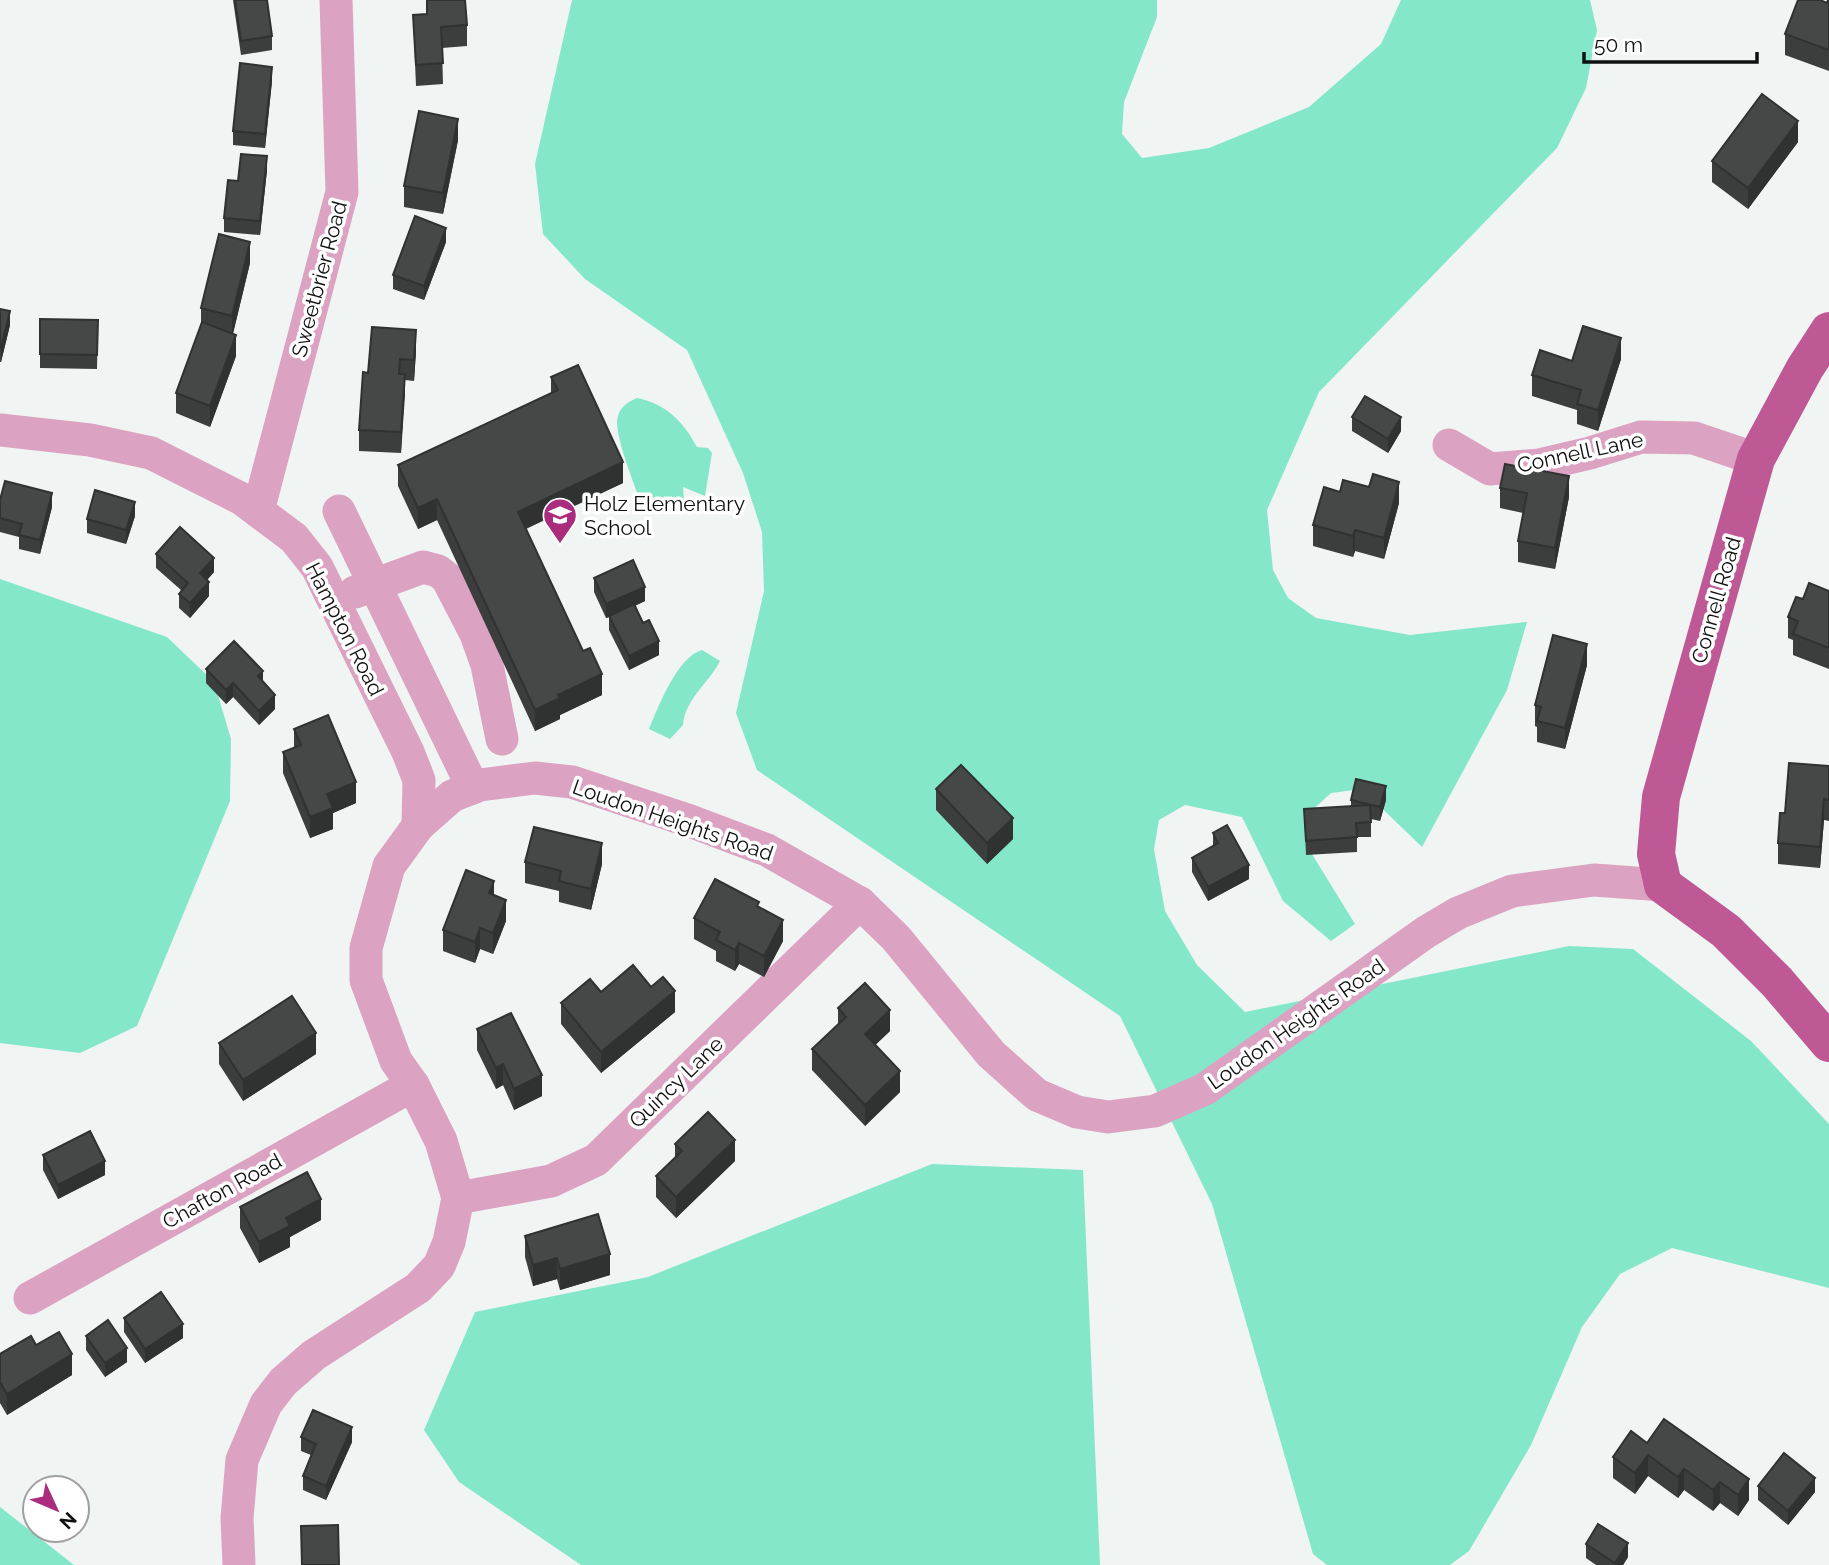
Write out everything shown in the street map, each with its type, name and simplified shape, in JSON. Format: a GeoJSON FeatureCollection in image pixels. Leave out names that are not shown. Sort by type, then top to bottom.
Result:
{"type":"FeatureCollection","features":[{"type":"Feature","properties":{"kind":"main road","name":"Connell Road"},"geometry":{"type":"LineString","coordinates":[[1663,885],[1656,854],[1661,797],[1756,460],[1805,368],[1829,331]]}},
{"type":"Feature","properties":{"kind":"main road"},"geometry":{"type":"LineString","coordinates":[[1663,885],[1726,931],[1777,982],[1829,1043]]}},
{"type":"Feature","properties":{"kind":"street","name":"Sweetbrier Road"},"geometry":{"type":"LineString","coordinates":[[258,511],[342,192],[336,0]]}},
{"type":"Feature","properties":{"kind":"street","name":"Hampton Road"},"geometry":{"type":"LineString","coordinates":[[0,430],[90,440],[151,453],[242,499],[294,538],[317,567],[408,752],[419,780],[418,826]]}},
{"type":"Feature","properties":{"kind":"street","name":"Connell Lane"},"geometry":{"type":"LineString","coordinates":[[1449,445],[1490,469],[1539,465],[1641,437],[1694,438],[1756,460]]}},
{"type":"Feature","properties":{"kind":"street"},"geometry":{"type":"LineString","coordinates":[[339,511],[472,788]]}},
{"type":"Feature","properties":{"kind":"street"},"geometry":{"type":"LineString","coordinates":[[334,601],[423,568],[438,571],[447,578],[476,634],[487,665],[502,739]]}},
{"type":"Feature","properties":{"kind":"street","name":"Loudon Heights Road"},"geometry":{"type":"LineString","coordinates":[[239,1565],[237,1518],[242,1460],[266,1404],[283,1382],[314,1355],[418,1288],[439,1266],[449,1242],[458,1198],[441,1141],[413,1085],[396,1062],[366,981],[366,948],[389,866],[418,826],[452,796],[472,788],[535,778],[572,782],[767,850],[860,903],[896,938],[991,1054],[1037,1095],[1077,1112],[1108,1117],[1155,1111],[1205,1089],[1426,932],[1458,913],[1512,891],[1594,880],[1663,885]]}},
{"type":"Feature","properties":{"kind":"street","name":"Quincy Lane"},"geometry":{"type":"LineString","coordinates":[[458,1198],[551,1181],[596,1160],[860,903]]}},
{"type":"Feature","properties":{"kind":"street","name":"Chafton Road"},"geometry":{"type":"LineString","coordinates":[[30,1298],[413,1085]]}},
{"type":"Feature","properties":{"kind":"green space"},"geometry":{"type":"Polygon","coordinates":[[[572,0],[1157,0],[1157,17],[1124,102],[1122,134],[1142,158],[1209,148],[1309,107],[1381,44],[1401,0],[1590,0],[1597,30],[1586,88],[1557,148],[1319,392],[1267,510],[1273,570],[1288,598],[1316,618],[1410,635],[1527,622],[1507,690],[1422,847],[1362,789],[1331,793],[1306,816],[1307,846],[1355,924],[1331,941],[1283,901],[1242,817],[1185,805],[1159,820],[1154,849],[1165,911],[1197,965],[1245,1012],[1569,946],[1633,949],[1751,1041],[1829,1124],[1829,1288],[1672,1248],[1620,1274],[1582,1327],[1531,1445],[1469,1551],[1450,1565],[1327,1565],[1313,1554],[1212,1204],[1120,1016],[757,770],[736,713],[764,591],[762,532],[743,473],[687,350],[585,279],[543,234],[535,164],[572,0]]]}},
{"type":"Feature","properties":{"kind":"green space"},"geometry":{"type":"Polygon","coordinates":[[[637,398],[665,409],[686,429],[697,447],[708,448],[712,453],[705,496],[683,487],[684,500],[643,509],[617,424],[621,410],[637,398]]]}},
{"type":"Feature","properties":{"kind":"green space"},"geometry":{"type":"Polygon","coordinates":[[[0,579],[167,637],[214,682],[231,739],[230,801],[137,1026],[80,1053],[0,1043],[0,579]]]}},
{"type":"Feature","properties":{"kind":"green space"},"geometry":{"type":"Polygon","coordinates":[[[702,650],[720,661],[688,707],[683,725],[670,739],[649,729],[677,672],[693,654],[702,650]]]}},
{"type":"Feature","properties":{"kind":"green space"},"geometry":{"type":"Polygon","coordinates":[[[932,1164],[1083,1170],[1100,1565],[581,1565],[459,1482],[424,1430],[475,1312],[648,1277],[932,1164]]]}},
{"type":"Feature","properties":{"kind":"green space"},"geometry":{"type":"Polygon","coordinates":[[[0,1507],[21,1523],[21,1544],[47,1544],[74,1565],[0,1565],[0,1507]]]}},
{"type":"Feature","properties":{"kind":"building"},"geometry":{"type":"Polygon","coordinates":[[[235,0],[267,0],[272,36],[241,41],[235,0]]]}},
{"type":"Feature","properties":{"kind":"building"},"geometry":{"type":"Polygon","coordinates":[[[427,0],[465,0],[467,25],[441,27],[443,63],[416,65],[413,15],[427,14],[427,0]]]}},
{"type":"Feature","properties":{"kind":"building"},"geometry":{"type":"Polygon","coordinates":[[[1798,0],[1820,0],[1827,3],[1829,0],[1829,50],[1785,34],[1798,0]]]}},
{"type":"Feature","properties":{"kind":"building"},"geometry":{"type":"Polygon","coordinates":[[[240,63],[272,67],[265,134],[233,131],[240,63]]]}},
{"type":"Feature","properties":{"kind":"building"},"geometry":{"type":"Polygon","coordinates":[[[1762,94],[1798,121],[1748,188],[1712,161],[1762,94]]]}},
{"type":"Feature","properties":{"kind":"building"},"geometry":{"type":"Polygon","coordinates":[[[419,111],[458,119],[443,193],[404,186],[419,111]]]}},
{"type":"Feature","properties":{"kind":"building"},"geometry":{"type":"Polygon","coordinates":[[[241,154],[267,156],[260,221],[224,218],[228,180],[238,181],[241,154]]]}},
{"type":"Feature","properties":{"kind":"building"},"geometry":{"type":"Polygon","coordinates":[[[415,216],[446,228],[424,286],[393,275],[415,216]]]}},
{"type":"Feature","properties":{"kind":"building"},"geometry":{"type":"Polygon","coordinates":[[[219,234],[250,242],[232,316],[201,308],[219,234]]]}},
{"type":"Feature","properties":{"kind":"building"},"geometry":{"type":"Polygon","coordinates":[[[0,309],[10,311],[1,348],[0,348],[0,309]]]}},
{"type":"Feature","properties":{"kind":"building"},"geometry":{"type":"Polygon","coordinates":[[[40,319],[98,320],[97,355],[40,354],[40,319]]]}},
{"type":"Feature","properties":{"kind":"building"},"geometry":{"type":"Polygon","coordinates":[[[202,322],[236,335],[210,406],[176,393],[202,322]]]}},
{"type":"Feature","properties":{"kind":"building"},"geometry":{"type":"Polygon","coordinates":[[[1583,326],[1621,338],[1598,410],[1577,404],[1581,390],[1532,375],[1540,350],[1572,361],[1583,326]]]}},
{"type":"Feature","properties":{"kind":"building"},"geometry":{"type":"Polygon","coordinates":[[[372,327],[416,330],[414,360],[400,359],[399,374],[405,374],[401,432],[359,430],[363,372],[368,373],[372,327]]]}},
{"type":"Feature","properties":{"kind":"building"},"geometry":{"type":"Polygon","coordinates":[[[578,365],[623,462],[518,512],[583,651],[590,648],[602,674],[558,695],[560,698],[535,710],[437,499],[418,508],[398,465],[558,390],[551,377],[578,365]]]}},
{"type":"Feature","properties":{"kind":"building"},"geometry":{"type":"Polygon","coordinates":[[[1365,396],[1401,417],[1388,439],[1352,417],[1365,396]]]}},
{"type":"Feature","properties":{"kind":"building"},"geometry":{"type":"Polygon","coordinates":[[[1505,464],[1569,476],[1555,548],[1518,541],[1527,493],[1500,488],[1505,464]]]}},
{"type":"Feature","properties":{"kind":"building"},"geometry":{"type":"Polygon","coordinates":[[[1373,474],[1399,482],[1384,538],[1355,530],[1353,536],[1313,525],[1324,487],[1340,492],[1343,480],[1369,487],[1373,474]]]}},
{"type":"Feature","properties":{"kind":"building"},"geometry":{"type":"Polygon","coordinates":[[[5,481],[52,493],[40,540],[19,535],[22,524],[0,518],[0,500],[5,481]]]}},
{"type":"Feature","properties":{"kind":"building"},"geometry":{"type":"Polygon","coordinates":[[[95,490],[135,502],[126,530],[87,519],[95,490]]]}},
{"type":"Feature","properties":{"kind":"building"},"geometry":{"type":"Polygon","coordinates":[[[180,527],[214,558],[200,573],[209,582],[190,603],[179,594],[188,583],[156,554],[180,527]]]}},
{"type":"Feature","properties":{"kind":"building"},"geometry":{"type":"Polygon","coordinates":[[[633,560],[645,587],[606,604],[594,578],[633,560]]]}},
{"type":"Feature","properties":{"kind":"building"},"geometry":{"type":"Polygon","coordinates":[[[1809,583],[1829,591],[1829,648],[1793,634],[1798,621],[1788,617],[1796,597],[1803,599],[1809,583]]]}},
{"type":"Feature","properties":{"kind":"building"},"geometry":{"type":"Polygon","coordinates":[[[634,604],[643,623],[649,620],[659,641],[629,656],[609,616],[634,604]]]}},
{"type":"Feature","properties":{"kind":"building"},"geometry":{"type":"Polygon","coordinates":[[[1553,635],[1587,644],[1565,728],[1537,721],[1541,707],[1535,705],[1553,635]]]}},
{"type":"Feature","properties":{"kind":"building"},"geometry":{"type":"Polygon","coordinates":[[[234,641],[263,671],[258,676],[275,695],[259,711],[233,683],[226,690],[206,669],[234,641]]]}},
{"type":"Feature","properties":{"kind":"building"},"geometry":{"type":"Polygon","coordinates":[[[328,715],[356,782],[327,794],[333,808],[310,817],[283,752],[301,745],[294,729],[328,715]]]}},
{"type":"Feature","properties":{"kind":"building"},"geometry":{"type":"Polygon","coordinates":[[[1789,763],[1829,766],[1829,800],[1824,799],[1820,847],[1778,843],[1780,813],[1785,813],[1789,763]]]}},
{"type":"Feature","properties":{"kind":"building"},"geometry":{"type":"Polygon","coordinates":[[[961,765],[1013,818],[987,843],[936,789],[961,765]]]}},
{"type":"Feature","properties":{"kind":"building"},"geometry":{"type":"Polygon","coordinates":[[[1356,779],[1386,786],[1380,807],[1351,800],[1356,779]]]}},
{"type":"Feature","properties":{"kind":"building"},"geometry":{"type":"Polygon","coordinates":[[[1370,805],[1371,822],[1356,823],[1357,837],[1306,841],[1304,809],[1370,805]]]}},
{"type":"Feature","properties":{"kind":"building"},"geometry":{"type":"Polygon","coordinates":[[[1227,825],[1249,865],[1208,887],[1192,858],[1218,843],[1213,833],[1227,825]]]}},
{"type":"Feature","properties":{"kind":"building"},"geometry":{"type":"Polygon","coordinates":[[[534,827],[602,843],[591,889],[559,881],[561,871],[525,862],[534,827]]]}},
{"type":"Feature","properties":{"kind":"building"},"geometry":{"type":"Polygon","coordinates":[[[466,870],[494,881],[489,893],[506,900],[493,933],[480,928],[475,942],[443,930],[466,870]]]}},
{"type":"Feature","properties":{"kind":"building"},"geometry":{"type":"Polygon","coordinates":[[[715,879],[759,902],[757,906],[783,920],[764,956],[739,943],[735,950],[716,940],[720,932],[694,918],[715,879]]]}},
{"type":"Feature","properties":{"kind":"building"},"geometry":{"type":"Polygon","coordinates":[[[633,965],[651,987],[663,977],[675,991],[601,1052],[561,1003],[590,979],[601,992],[633,965]]]}},
{"type":"Feature","properties":{"kind":"building"},"geometry":{"type":"Polygon","coordinates":[[[865,983],[890,1010],[865,1034],[900,1071],[865,1105],[812,1049],[846,1017],[838,1008],[865,983]]]}},
{"type":"Feature","properties":{"kind":"building"},"geometry":{"type":"Polygon","coordinates":[[[292,996],[316,1033],[243,1080],[219,1043],[292,996]]]}},
{"type":"Feature","properties":{"kind":"building"},"geometry":{"type":"Polygon","coordinates":[[[511,1013],[542,1075],[514,1089],[503,1064],[496,1068],[477,1029],[511,1013]]]}},
{"type":"Feature","properties":{"kind":"building"},"geometry":{"type":"Polygon","coordinates":[[[708,1112],[735,1140],[676,1197],[656,1176],[682,1151],[675,1144],[708,1112]]]}},
{"type":"Feature","properties":{"kind":"building"},"geometry":{"type":"Polygon","coordinates":[[[90,1131],[105,1161],[58,1185],[43,1155],[90,1131]]]}},
{"type":"Feature","properties":{"kind":"building"},"geometry":{"type":"Polygon","coordinates":[[[307,1172],[321,1199],[286,1218],[290,1226],[259,1242],[240,1207],[307,1172]]]}},
{"type":"Feature","properties":{"kind":"building"},"geometry":{"type":"Polygon","coordinates":[[[598,1214],[610,1254],[560,1269],[557,1258],[533,1265],[525,1236],[598,1214]]]}},
{"type":"Feature","properties":{"kind":"building"},"geometry":{"type":"Polygon","coordinates":[[[161,1292],[183,1324],[145,1349],[124,1318],[161,1292]]]}},
{"type":"Feature","properties":{"kind":"building"},"geometry":{"type":"Polygon","coordinates":[[[108,1320],[127,1348],[105,1363],[86,1336],[108,1320]]]}},
{"type":"Feature","properties":{"kind":"building"},"geometry":{"type":"Polygon","coordinates":[[[59,1332],[72,1354],[7,1394],[0,1382],[0,1354],[31,1336],[36,1345],[59,1332]]]}},
{"type":"Feature","properties":{"kind":"building"},"geometry":{"type":"Polygon","coordinates":[[[313,1410],[352,1427],[326,1486],[303,1476],[316,1444],[301,1437],[313,1410]]]}},
{"type":"Feature","properties":{"kind":"building"},"geometry":{"type":"Polygon","coordinates":[[[1664,1419],[1749,1479],[1738,1495],[1720,1482],[1713,1490],[1684,1469],[1678,1477],[1648,1455],[1635,1473],[1613,1457],[1631,1431],[1647,1443],[1664,1419]]]}},
{"type":"Feature","properties":{"kind":"building"},"geometry":{"type":"Polygon","coordinates":[[[1784,1453],[1815,1478],[1788,1511],[1758,1486],[1784,1453]]]}},
{"type":"Feature","properties":{"kind":"building"},"geometry":{"type":"Polygon","coordinates":[[[1598,1524],[1628,1543],[1615,1563],[1586,1544],[1598,1524]]]}},
{"type":"Feature","properties":{"kind":"building"},"geometry":{"type":"Polygon","coordinates":[[[338,1525],[339,1565],[302,1565],[301,1526],[338,1525]]]}},
{"type":"Feature","properties":{"kind":"place","name":"Holz Elementary School"},"geometry":{"type":"Point","coordinates":[560,545]}}]}
